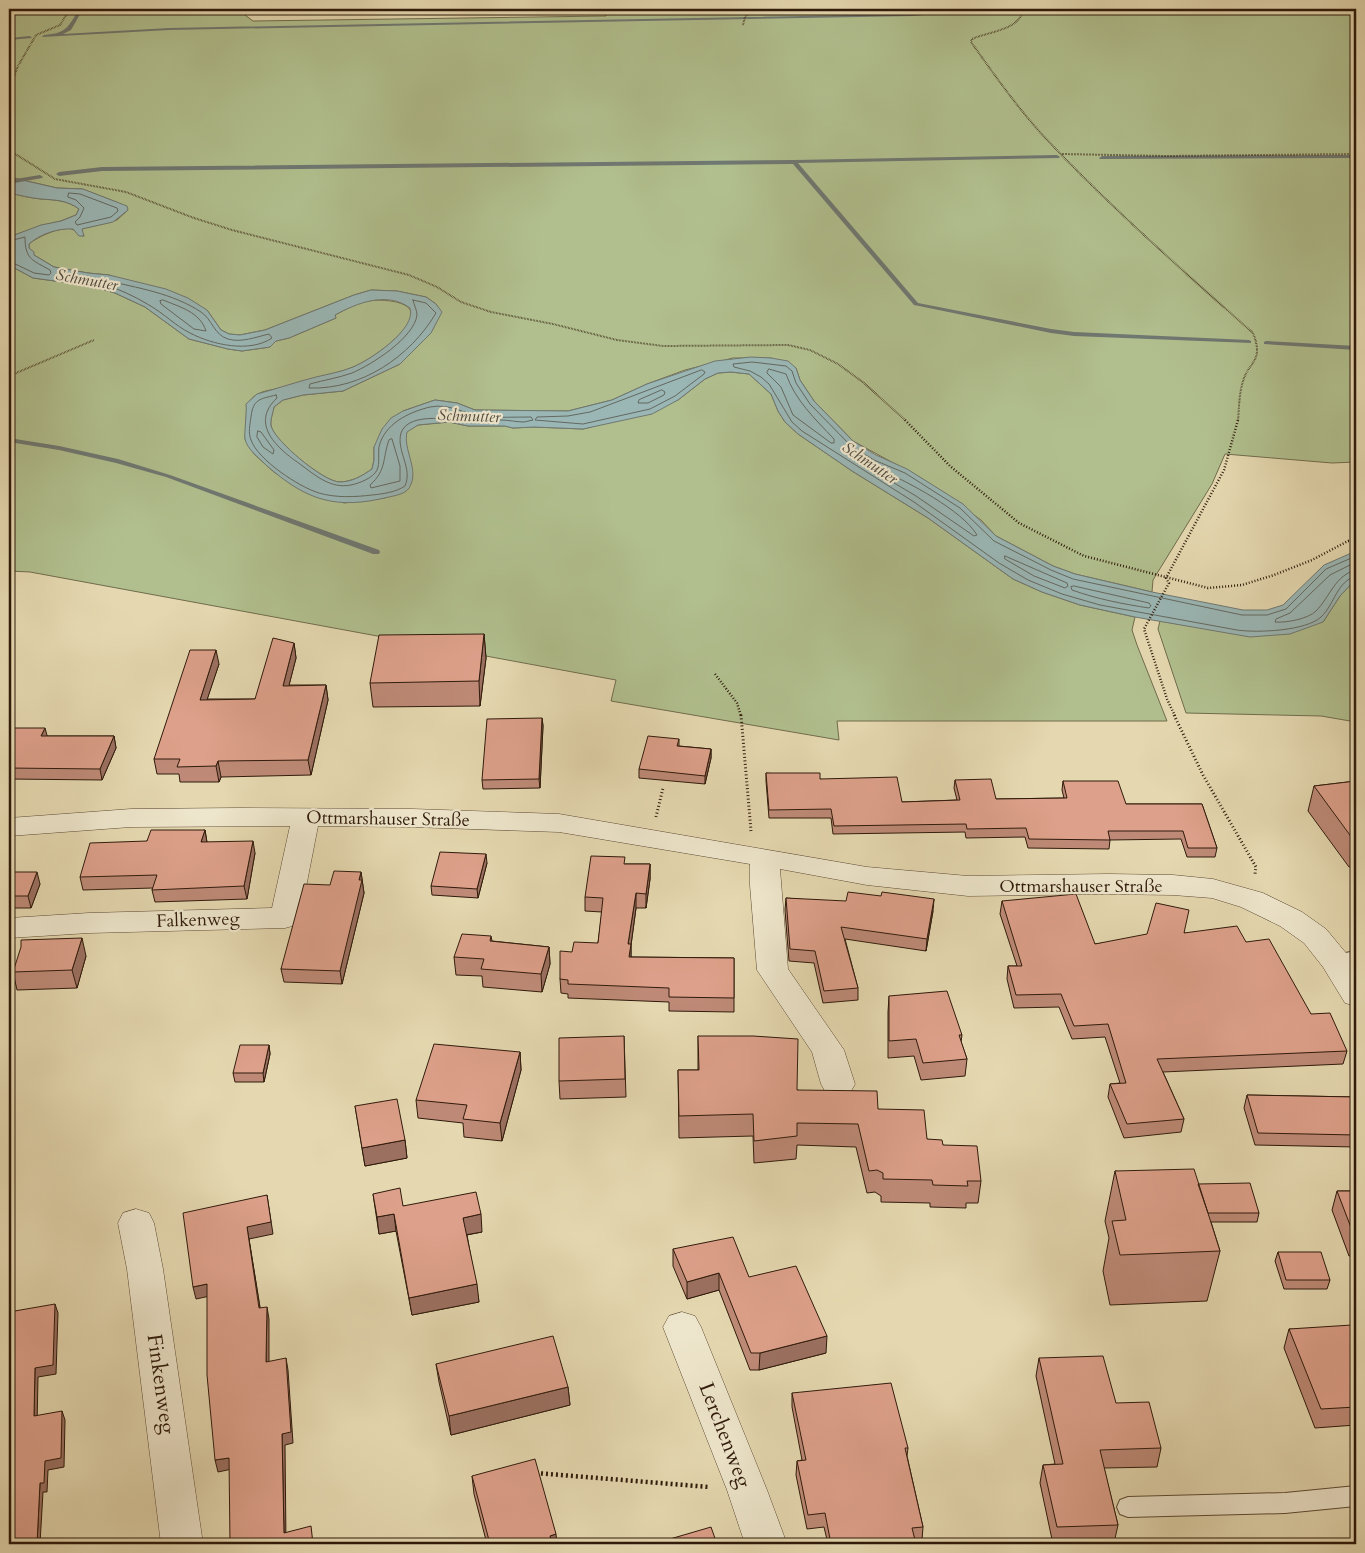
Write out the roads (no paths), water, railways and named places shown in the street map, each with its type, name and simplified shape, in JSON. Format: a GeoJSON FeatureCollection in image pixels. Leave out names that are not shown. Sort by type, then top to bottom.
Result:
{"type":"FeatureCollection","features":[{"type":"Feature","properties":{"kind":"street","name":"Ottmarshauser Straße"},"geometry":{"type":"LineString","coordinates":[[9,827],[131,818],[306,817],[412,818],[559,824],[759,856],[867,876],[968,886],[1173,886],[1213,889],[1252,900],[1292,919],[1346,958],[1356,995]]}},
{"type":"Feature","properties":{"kind":"street","name":"Falkenweg"},"geometry":{"type":"LineString","coordinates":[[9,928],[89,923],[285,918],[306,817]]}},
{"type":"Feature","properties":{"kind":"street"},"geometry":{"type":"LineString","coordinates":[[759,856],[765,885],[773,970],[828,1050],[838,1084]]}},
{"type":"Feature","properties":{"kind":"street","name":"Finkenweg"},"geometry":{"type":"LineString","coordinates":[[136,1223],[145,1269],[182,1544]]}},
{"type":"Feature","properties":{"kind":"street","name":"Lerchenweg"},"geometry":{"type":"LineString","coordinates":[[682,1327],[747,1490],[766,1544]]}},
{"type":"Feature","properties":{"kind":"lane"},"geometry":{"type":"LineString","coordinates":[[1128,1507],[1285,1503],[1356,1496]]}},
{"type":"Feature","properties":{"kind":"water","name":"Schmutter"},"geometry":{"type":"Polygon","coordinates":[[[9,177],[57,188],[83,189],[127,206],[128,210],[113,222],[82,229],[84,236],[79,236],[73,229],[67,229],[38,237],[29,244],[29,248],[34,252],[34,255],[54,267],[109,275],[166,289],[188,298],[207,310],[221,330],[229,334],[240,335],[265,330],[371,290],[397,291],[426,297],[436,304],[442,312],[431,333],[400,364],[343,391],[303,395],[283,400],[274,407],[271,426],[281,441],[301,460],[332,480],[339,482],[353,480],[372,469],[374,447],[382,429],[391,418],[403,411],[435,400],[457,403],[475,410],[568,411],[612,400],[647,384],[715,361],[751,357],[771,358],[788,361],[796,368],[800,380],[814,401],[853,441],[876,455],[907,469],[963,504],[996,536],[1053,566],[1075,574],[1152,592],[1243,610],[1267,610],[1283,605],[1324,565],[1356,551],[1356,579],[1340,596],[1323,622],[1290,634],[1250,637],[1135,617],[1080,605],[1042,592],[1013,579],[928,518],[852,471],[798,434],[785,422],[771,394],[749,374],[731,372],[718,373],[705,379],[678,400],[652,414],[583,429],[468,426],[449,422],[418,425],[407,432],[406,438],[413,478],[410,487],[405,492],[399,495],[353,503],[323,499],[295,487],[266,465],[251,450],[245,439],[246,404],[257,394],[344,370],[370,358],[400,334],[410,316],[410,308],[392,300],[362,303],[335,315],[336,318],[289,338],[276,341],[270,347],[242,351],[189,339],[145,307],[115,293],[92,286],[33,278],[9,265],[9,237],[76,215],[79,209],[61,201],[9,193],[9,177]]]}},
{"type":"Feature","properties":{"kind":"waterway"},"geometry":{"type":"LineString","coordinates":[[59,34],[69,29],[81,9]]}},
{"type":"Feature","properties":{"kind":"waterway"},"geometry":{"type":"LineString","coordinates":[[44,36],[169,29],[913,15],[992,9]]}},
{"type":"Feature","properties":{"kind":"waterway"},"geometry":{"type":"LineString","coordinates":[[9,39],[30,37]]}},
{"type":"Feature","properties":{"kind":"waterway"},"geometry":{"type":"LineString","coordinates":[[794,162],[1057,157]]}},
{"type":"Feature","properties":{"kind":"waterway"},"geometry":{"type":"LineString","coordinates":[[1102,158],[1356,157]]}},
{"type":"Feature","properties":{"kind":"waterway"},"geometry":{"type":"LineString","coordinates":[[59,174],[102,169],[794,162]]}},
{"type":"Feature","properties":{"kind":"waterway"},"geometry":{"type":"LineString","coordinates":[[794,162],[916,304],[1074,334],[1249,342]]}},
{"type":"Feature","properties":{"kind":"waterway"},"geometry":{"type":"LineString","coordinates":[[9,182],[40,177]]}},
{"type":"Feature","properties":{"kind":"waterway"},"geometry":{"type":"LineString","coordinates":[[1266,343],[1356,348]]}},
{"type":"Feature","properties":{"kind":"waterway"},"geometry":{"type":"LineString","coordinates":[[9,440],[59,448],[118,461],[168,476],[376,552]]}}]}
